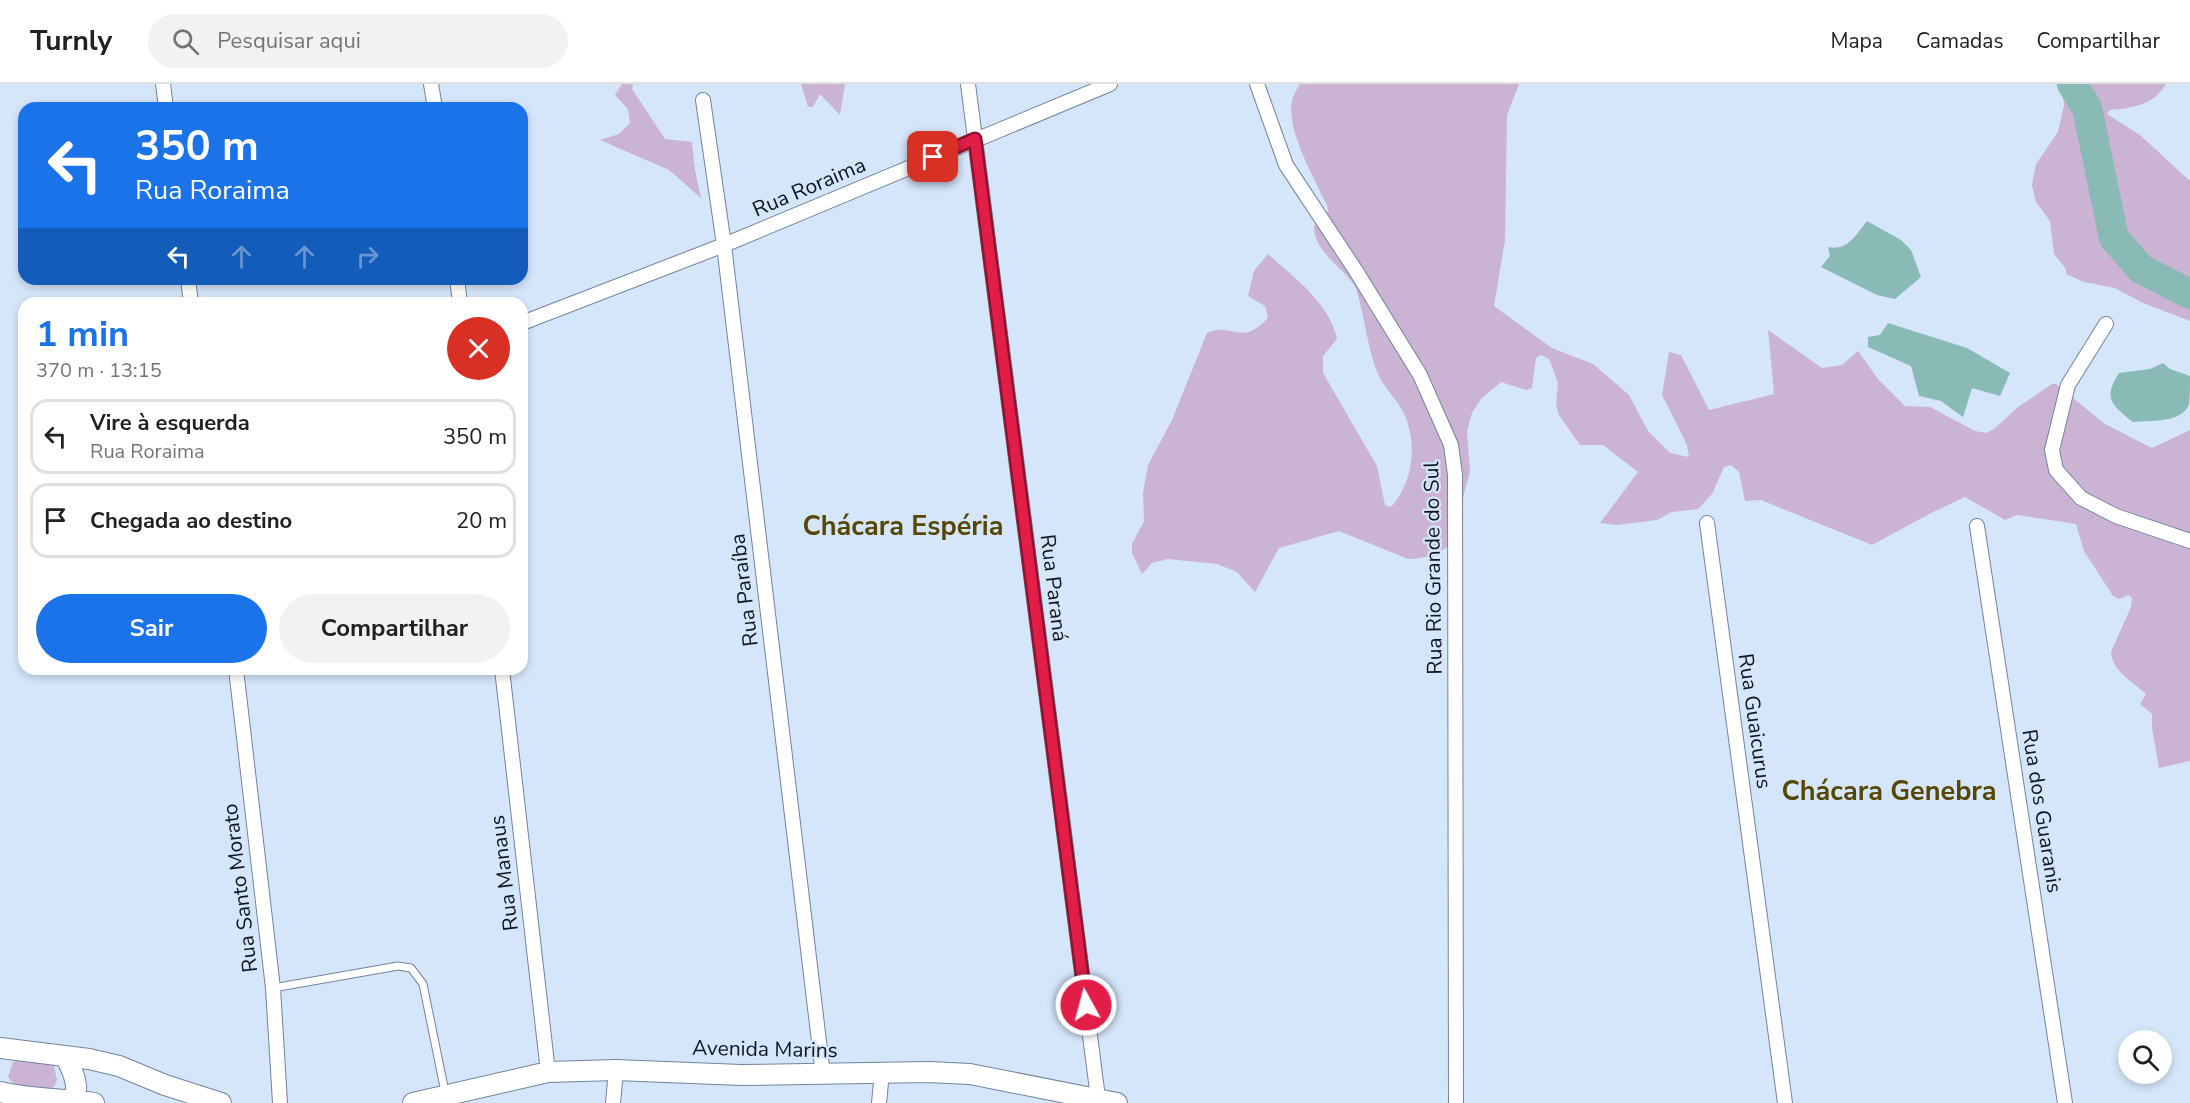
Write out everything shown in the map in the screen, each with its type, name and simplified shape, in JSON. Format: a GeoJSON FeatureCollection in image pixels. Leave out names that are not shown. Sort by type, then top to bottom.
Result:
{"type":"FeatureCollection","features":[{"type":"Feature","properties":{"kind":"street"},"geometry":{"type":"LineString","coordinates":[[163,84],[165,102]]}},
{"type":"Feature","properties":{"kind":"street"},"geometry":{"type":"LineString","coordinates":[[432,84],[434,102]]}},
{"type":"Feature","properties":{"kind":"street","name":"Rua Paraná"},"geometry":{"type":"LineString","coordinates":[[968,84],[1107,1101]]}},
{"type":"Feature","properties":{"kind":"street","name":"Rua Roraima"},"geometry":{"type":"LineString","coordinates":[[528,321],[724,245],[1110,84]]}},
{"type":"Feature","properties":{"kind":"street","name":"Rua Rio Grande do Sul"},"geometry":{"type":"LineString","coordinates":[[1257,84],[1286,165],[1356,271],[1420,375],[1451,445],[1455,475],[1456,1103]]}},
{"type":"Feature","properties":{"kind":"street","name":"Rua Paraíba"},"geometry":{"type":"LineString","coordinates":[[703,100],[724,245],[823,1075]]}},
{"type":"Feature","properties":{"kind":"street"},"geometry":{"type":"LineString","coordinates":[[2106,324],[2068,385],[2052,450],[2056,470],[2081,498],[2116,516],[2190,541]]}},
{"type":"Feature","properties":{"kind":"street","name":"Rua Guaicurus"},"geometry":{"type":"LineString","coordinates":[[1707,523],[1785,1103]]}},
{"type":"Feature","properties":{"kind":"street","name":"Rua dos Guaranis"},"geometry":{"type":"LineString","coordinates":[[1977,526],[2065,1103]]}},
{"type":"Feature","properties":{"kind":"street","name":"Rua Santo Morato"},"geometry":{"type":"LineString","coordinates":[[237,675],[273,988],[280,1103]]}},
{"type":"Feature","properties":{"kind":"street","name":"Rua Manaus"},"geometry":{"type":"LineString","coordinates":[[503,675],[548,1072]]}},
{"type":"Feature","properties":{"kind":"street"},"geometry":{"type":"LineString","coordinates":[[1,1049],[119,1066],[165,1085],[221,1103]]}},
{"type":"Feature","properties":{"kind":"street"},"geometry":{"type":"LineString","coordinates":[[0,1092],[26,1100],[81,1102],[75,1075],[66,1057]]}},
{"type":"Feature","properties":{"kind":"street"},"geometry":{"type":"LineString","coordinates":[[613,1103],[616,1070]]}},
{"type":"Feature","properties":{"kind":"street","name":"Avenida Marins"},"geometry":{"type":"LineString","coordinates":[[413,1103],[548,1072],[616,1070],[823,1075],[882,1072],[970,1074],[1042,1096],[1107,1101]]}},
{"type":"Feature","properties":{"kind":"street"},"geometry":{"type":"LineString","coordinates":[[879,1103],[882,1072]]}},
{"type":"Feature","properties":{"kind":"street"},"geometry":{"type":"LineString","coordinates":[[0,1083],[26,1100]]}},
{"type":"Feature","properties":{"kind":"lane"},"geometry":{"type":"LineString","coordinates":[[273,988],[398,966],[411,968],[423,984],[446,1096]]}},
{"type":"Feature","properties":{"kind":"shaded area"},"geometry":{"type":"Polygon","coordinates":[[[622,84],[633,84],[632,89],[665,139],[692,142],[701,198],[669,170],[600,140],[619,134],[630,123],[628,109],[615,95],[622,84]]]}},
{"type":"Feature","properties":{"kind":"shaded area"},"geometry":{"type":"Polygon","coordinates":[[[801,84],[845,84],[840,115],[820,94],[813,107],[808,107],[801,84]]]}},
{"type":"Feature","properties":{"kind":"shaded area"},"geometry":{"type":"Polygon","coordinates":[[[1300,84],[1519,84],[1507,115],[1505,240],[1494,306],[1552,348],[1593,364],[1629,395],[1648,431],[1670,453],[1689,457],[1687,445],[1662,395],[1669,352],[1681,355],[1709,410],[1774,394],[1768,330],[1822,368],[1842,365],[1858,351],[1878,379],[1905,406],[1930,407],[1975,431],[1986,433],[1994,429],[2018,407],[2052,384],[2056,384],[2105,424],[2152,448],[2190,430],[2190,761],[2159,768],[2152,714],[2140,704],[2146,694],[2119,670],[2112,659],[2111,652],[2131,607],[2132,598],[2128,595],[2119,599],[2113,596],[2084,551],[2076,524],[2017,515],[2005,520],[1965,497],[1872,545],[1761,500],[1745,501],[1739,472],[1731,465],[1724,467],[1712,494],[1698,509],[1672,512],[1657,520],[1617,525],[1600,523],[1638,472],[1603,445],[1580,445],[1559,415],[1556,404],[1558,383],[1549,359],[1541,355],[1536,358],[1532,388],[1526,390],[1501,382],[1481,399],[1472,413],[1467,432],[1470,471],[1451,544],[1441,551],[1425,557],[1408,559],[1339,531],[1279,548],[1255,592],[1237,572],[1217,564],[1168,559],[1152,563],[1142,574],[1132,553],[1132,544],[1144,521],[1143,493],[1148,465],[1172,420],[1207,333],[1223,330],[1243,333],[1258,327],[1268,318],[1265,306],[1248,296],[1254,271],[1268,254],[1310,292],[1319,302],[1333,326],[1337,339],[1323,356],[1323,373],[1377,466],[1385,505],[1391,507],[1405,485],[1412,445],[1406,420],[1375,366],[1354,285],[1329,258],[1315,235],[1314,226],[1327,217],[1328,208],[1303,156],[1293,127],[1292,101],[1300,84]]]}},
{"type":"Feature","properties":{"kind":"shaded area"},"geometry":{"type":"Polygon","coordinates":[[[2058,84],[2166,84],[2149,101],[2110,110],[2107,114],[2140,135],[2190,181],[2190,321],[2143,303],[2115,288],[2084,282],[2066,274],[2066,269],[2054,254],[2050,221],[2036,202],[2032,185],[2036,164],[2058,132],[2064,105],[2062,87],[2058,84]]]}},
{"type":"Feature","properties":{"kind":"shaded area"},"geometry":{"type":"Polygon","coordinates":[[[1867,221],[1901,240],[1911,250],[1921,277],[1895,299],[1877,295],[1821,267],[1830,256],[1828,247],[1841,247],[1846,244],[1855,237],[1867,221]]]}},
{"type":"Feature","properties":{"kind":"shaded area"},"geometry":{"type":"Polygon","coordinates":[[[1888,323],[1967,348],[2010,373],[2000,396],[1972,388],[1963,417],[1941,401],[1919,396],[1911,366],[1868,347],[1868,337],[1880,335],[1888,323]]]}},
{"type":"Feature","properties":{"kind":"shaded area"},"geometry":{"type":"Polygon","coordinates":[[[2163,363],[2170,369],[2190,376],[2189,404],[2180,415],[2172,418],[2133,422],[2119,411],[2112,401],[2111,389],[2114,382],[2119,373],[2150,369],[2163,363]]]}},
{"type":"Feature","properties":{"kind":"shaded area"},"geometry":{"type":"Polygon","coordinates":[[[22,1059],[45,1061],[54,1066],[57,1080],[54,1087],[42,1090],[29,1089],[12,1081],[8,1077],[13,1062],[22,1059]]]}},
{"type":"Feature","properties":{"kind":"waterway"},"geometry":{"type":"LineString","coordinates":[[2072,84],[2087,108],[2114,238],[2141,269],[2190,294]]}},
{"type":"Feature","properties":{"kind":"district","name":"Chácara Espéria"},"geometry":{"type":"Point","coordinates":[903,526]}},
{"type":"Feature","properties":{"kind":"district","name":"Chácara Genebra"},"geometry":{"type":"Point","coordinates":[1889,791]}},
{"type":"Feature","properties":{"kind":"route"},"geometry":{"type":"LineString","coordinates":[[933,157],[975,139],[1086,1005]]}}]}
